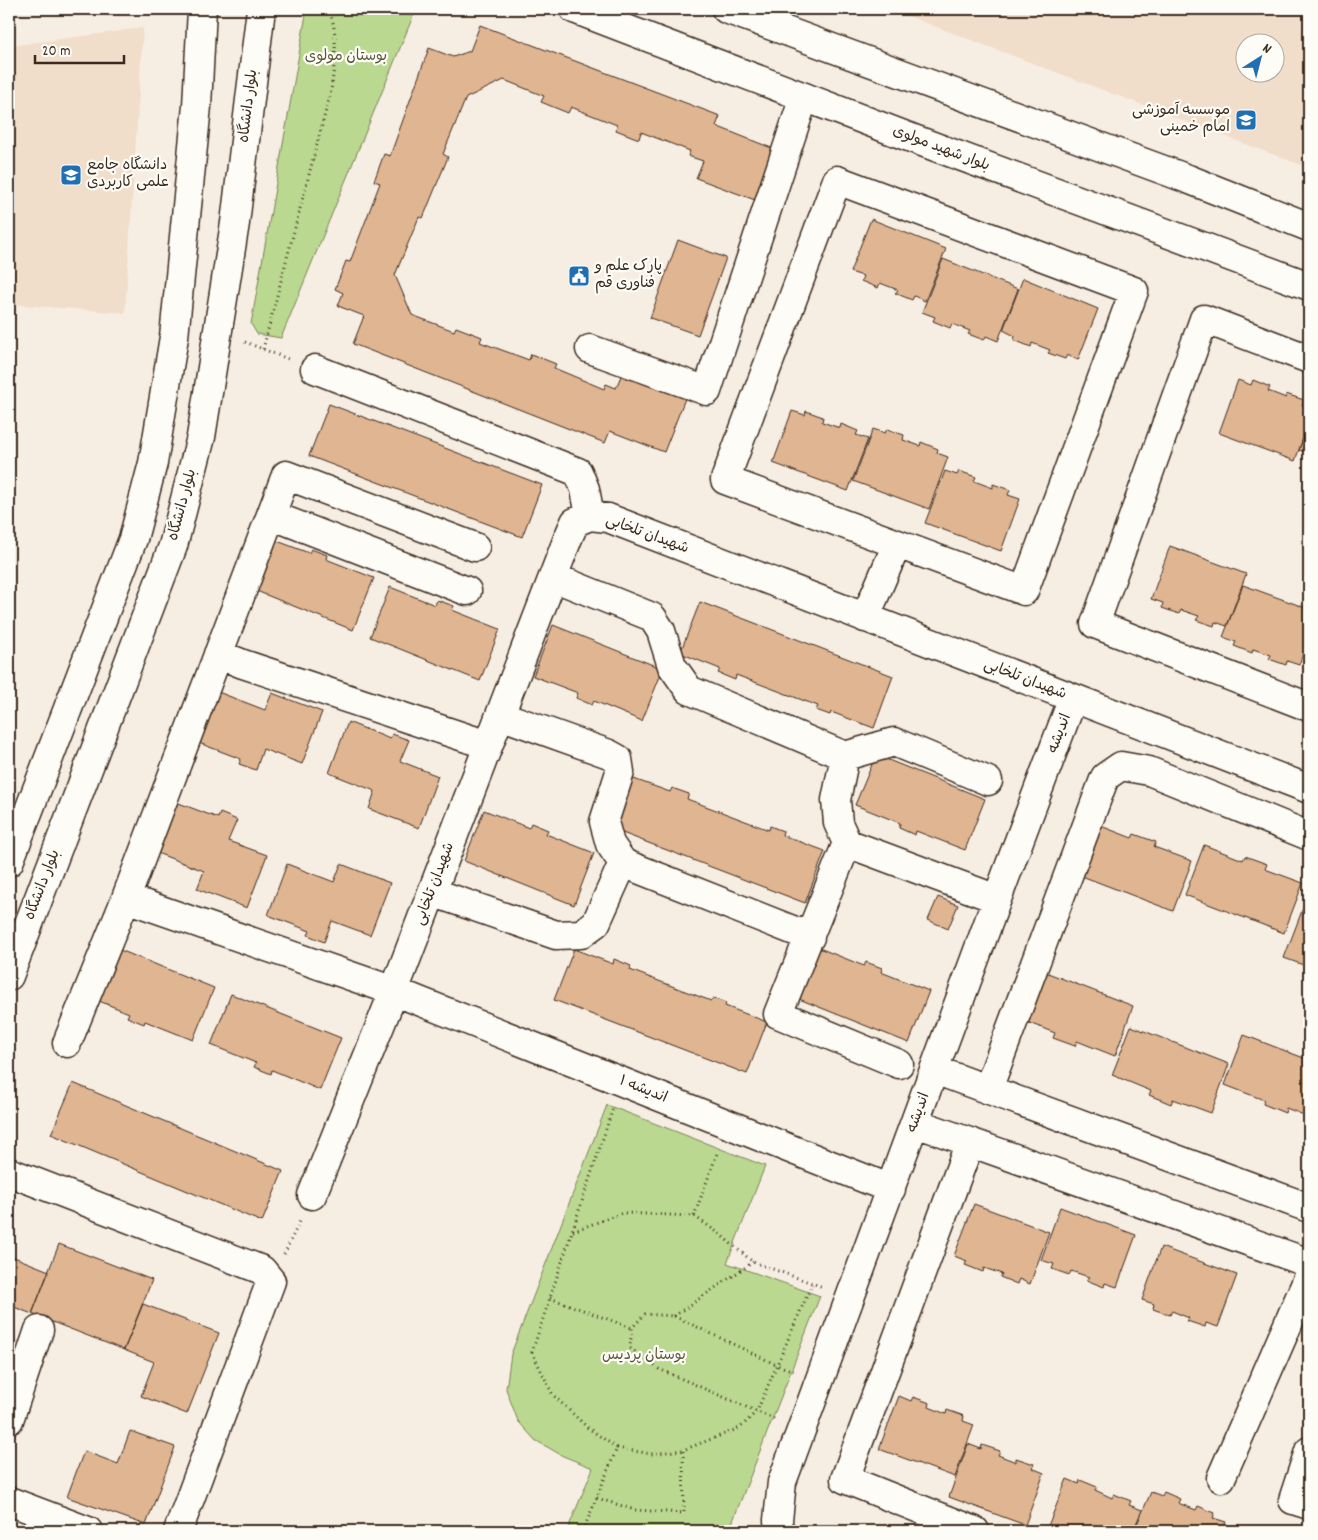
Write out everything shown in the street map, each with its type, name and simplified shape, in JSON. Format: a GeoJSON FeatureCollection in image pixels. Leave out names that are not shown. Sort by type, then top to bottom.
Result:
{"type":"FeatureCollection","features":[{"type":"Feature","properties":{"kind":"street"},"geometry":{"type":"LineString","coordinates":[[9,862],[133,539],[153,463],[174,337],[198,106],[202,22],[216,9]]}},
{"type":"Feature","properties":{"kind":"street","name":"بلوار دانشگاه"},"geometry":{"type":"LineString","coordinates":[[9,976],[173,546],[201,437],[235,223],[261,9]]}},
{"type":"Feature","properties":{"kind":"street","name":"بلوار شهید مولوی"},"geometry":{"type":"LineString","coordinates":[[574,9],[1309,286]]}},
{"type":"Feature","properties":{"kind":"street"},"geometry":{"type":"LineString","coordinates":[[726,9],[1178,176],[1309,227]]}},
{"type":"Feature","properties":{"kind":"street"},"geometry":{"type":"LineString","coordinates":[[590,348],[707,391],[804,97]]}},
{"type":"Feature","properties":{"kind":"street"},"geometry":{"type":"LineString","coordinates":[[837,180],[1134,291],[1024,591],[897,544],[724,480],[837,180]]}},
{"type":"Feature","properties":{"kind":"street"},"geometry":{"type":"LineString","coordinates":[[1309,359],[1204,318],[1095,624],[1309,707]]}},
{"type":"Feature","properties":{"kind":"street"},"geometry":{"type":"LineString","coordinates":[[315,369],[578,472],[586,489],[590,516]]}},
{"type":"Feature","properties":{"kind":"street"},"geometry":{"type":"LineString","coordinates":[[67,1043],[126,898],[286,475],[475,546]]}},
{"type":"Feature","properties":{"kind":"street"},"geometry":{"type":"LineString","coordinates":[[271,514],[467,591]]}},
{"type":"Feature","properties":{"kind":"street","name":"شهیدان تلخابی"},"geometry":{"type":"LineString","coordinates":[[312,1195],[394,990],[575,522],[590,516],[608,518],[1309,789]]}},
{"type":"Feature","properties":{"kind":"street"},"geometry":{"type":"LineString","coordinates":[[865,618],[897,544]]}},
{"type":"Feature","properties":{"kind":"street"},"geometry":{"type":"LineString","coordinates":[[553,577],[652,617],[661,631],[672,666],[689,690],[845,756],[894,742],[988,781]]}},
{"type":"Feature","properties":{"kind":"street"},"geometry":{"type":"LineString","coordinates":[[218,654],[488,745]]}},
{"type":"Feature","properties":{"kind":"street","name":"انديشه"},"geometry":{"type":"LineString","coordinates":[[779,1531],[778,1520],[782,1482],[1073,698]]}},
{"type":"Feature","properties":{"kind":"street"},"geometry":{"type":"LineString","coordinates":[[500,715],[609,754],[618,759],[620,772],[604,822],[610,844],[624,863],[810,937]]}},
{"type":"Feature","properties":{"kind":"street"},"geometry":{"type":"LineString","coordinates":[[845,756],[836,800],[838,822],[847,843],[778,1014],[899,1064]]}},
{"type":"Feature","properties":{"kind":"street"},"geometry":{"type":"LineString","coordinates":[[988,1089],[1105,777],[1121,766],[1149,772],[1309,836]]}},
{"type":"Feature","properties":{"kind":"street"},"geometry":{"type":"LineString","coordinates":[[847,843],[997,899]]}},
{"type":"Feature","properties":{"kind":"street"},"geometry":{"type":"LineString","coordinates":[[432,892],[556,935],[581,934],[596,923],[624,863]]}},
{"type":"Feature","properties":{"kind":"street","name":"اندیشه ۱"},"geometry":{"type":"LineString","coordinates":[[126,898],[394,990],[892,1189]]}},
{"type":"Feature","properties":{"kind":"street"},"geometry":{"type":"LineString","coordinates":[[936,1070],[1309,1208]]}},
{"type":"Feature","properties":{"kind":"street"},"geometry":{"type":"LineString","coordinates":[[916,1123],[1309,1263]]}},
{"type":"Feature","properties":{"kind":"street"},"geometry":{"type":"LineString","coordinates":[[970,1142],[845,1480],[975,1531]]}},
{"type":"Feature","properties":{"kind":"street"},"geometry":{"type":"LineString","coordinates":[[9,1172],[262,1270],[271,1281],[178,1531]]}},
{"type":"Feature","properties":{"kind":"street"},"geometry":{"type":"LineString","coordinates":[[1222,1478],[1309,1276]]}},
{"type":"Feature","properties":{"kind":"street"},"geometry":{"type":"LineString","coordinates":[[9,1420],[39,1330]]}},
{"type":"Feature","properties":{"kind":"street"},"geometry":{"type":"LineString","coordinates":[[1309,1451],[1293,1500],[1309,1505]]}},
{"type":"Feature","properties":{"kind":"street"},"geometry":{"type":"LineString","coordinates":[[764,1531],[782,1482]]}},
{"type":"Feature","properties":{"kind":"street"},"geometry":{"type":"LineString","coordinates":[[9,1500],[88,1531]]}},
{"type":"Feature","properties":{"kind":"path"},"geometry":{"type":"LineString","coordinates":[[263,349],[331,91],[335,56],[334,29],[328,9]]}},
{"type":"Feature","properties":{"kind":"path"},"geometry":{"type":"LineString","coordinates":[[218,331],[315,369]]}},
{"type":"Feature","properties":{"kind":"path"},"geometry":{"type":"LineString","coordinates":[[622,1081],[532,1352],[553,1395],[588,1428],[617,1448],[650,1454],[683,1450],[740,1428],[757,1411],[812,1284]]}},
{"type":"Feature","properties":{"kind":"path"},"geometry":{"type":"LineString","coordinates":[[694,1216],[728,1123]]}},
{"type":"Feature","properties":{"kind":"path"},"geometry":{"type":"LineString","coordinates":[[271,1281],[312,1195]]}},
{"type":"Feature","properties":{"kind":"path"},"geometry":{"type":"LineString","coordinates":[[572,1231],[624,1213],[694,1216],[717,1232],[753,1262],[812,1284],[852,1296]]}},
{"type":"Feature","properties":{"kind":"path"},"geometry":{"type":"LineString","coordinates":[[674,1316],[753,1262]]}},
{"type":"Feature","properties":{"kind":"path"},"geometry":{"type":"LineString","coordinates":[[550,1298],[632,1328]]}},
{"type":"Feature","properties":{"kind":"path"},"geometry":{"type":"LineString","coordinates":[[801,1432],[659,1369],[630,1348],[632,1328],[645,1314],[674,1316],[777,1365],[820,1381]]}},
{"type":"Feature","properties":{"kind":"path"},"geometry":{"type":"LineString","coordinates":[[583,1531],[617,1448]]}},
{"type":"Feature","properties":{"kind":"path"},"geometry":{"type":"LineString","coordinates":[[596,1498],[635,1510],[684,1513],[683,1450]]}},
{"type":"Feature","properties":{"kind":"shaded area","name":"موسسه آموزشی امام خمینی"},"geometry":{"type":"Polygon","coordinates":[[[889,9],[1309,9],[1309,168],[889,9]]]}},
{"type":"Feature","properties":{"kind":"shaded area","name":"دانشگاه جامع علمی کاربردی"},"geometry":{"type":"Polygon","coordinates":[[[143,28],[125,313],[9,304],[9,46],[143,28]]]}},
{"type":"Feature","properties":{"kind":"green space","name":"بوستان مولوی"},"geometry":{"type":"Polygon","coordinates":[[[307,9],[416,9],[281,338],[257,334],[251,324],[307,9]]]}},
{"type":"Feature","properties":{"kind":"green space","name":"بوستان پردیس"},"geometry":{"type":"Polygon","coordinates":[[[607,1105],[765,1166],[727,1263],[820,1296],[729,1531],[567,1531],[593,1468],[563,1456],[535,1440],[518,1421],[506,1389],[511,1354],[607,1105]]]}},
{"type":"Feature","properties":{"kind":"building"},"geometry":{"type":"Polygon","coordinates":[[[480,25],[720,116],[716,126],[774,149],[755,200],[696,178],[703,161],[688,156],[690,151],[641,132],[639,139],[616,130],[617,125],[571,107],[568,113],[541,102],[544,96],[504,80],[466,98],[443,154],[448,157],[423,218],[419,217],[395,275],[412,315],[454,331],[456,327],[482,337],[480,342],[529,360],[531,354],[556,364],[554,368],[604,389],[606,384],[616,388],[623,371],[686,396],[664,452],[610,431],[605,443],[353,344],[364,316],[338,306],[343,293],[335,289],[346,261],[350,262],[380,183],[374,181],[384,154],[390,156],[429,48],[453,57],[470,51],[480,25]]]}},
{"type":"Feature","properties":{"kind":"building"},"geometry":{"type":"Polygon","coordinates":[[[871,219],[946,249],[925,301],[914,296],[912,300],[895,293],[898,290],[880,283],[878,288],[861,281],[863,276],[850,272],[871,219]]]}},
{"type":"Feature","properties":{"kind":"building"},"geometry":{"type":"Polygon","coordinates":[[[678,240],[726,258],[698,335],[650,318],[678,240]]]}},
{"type":"Feature","properties":{"kind":"building"},"geometry":{"type":"Polygon","coordinates":[[[943,259],[1018,289],[998,341],[986,336],[984,340],[968,334],[970,331],[952,324],[950,328],[933,321],[935,317],[922,312],[943,259]]]}},
{"type":"Feature","properties":{"kind":"building"},"geometry":{"type":"Polygon","coordinates":[[[1023,278],[1098,309],[1078,360],[1067,355],[1065,359],[1048,353],[1050,350],[1032,343],[1031,347],[1014,340],[1015,336],[1003,330],[1023,278]]]}},
{"type":"Feature","properties":{"kind":"building"},"geometry":{"type":"Polygon","coordinates":[[[1238,380],[1251,385],[1253,380],[1270,387],[1268,391],[1286,398],[1286,394],[1304,400],[1302,405],[1309,407],[1309,421],[1295,461],[1219,433],[1238,380]]]}},
{"type":"Feature","properties":{"kind":"building"},"geometry":{"type":"Polygon","coordinates":[[[329,404],[542,485],[522,537],[309,456],[329,404]]]}},
{"type":"Feature","properties":{"kind":"building"},"geometry":{"type":"Polygon","coordinates":[[[792,411],[805,415],[806,411],[823,417],[822,422],[840,428],[841,424],[858,431],[856,435],[868,439],[848,491],[773,463],[792,411]]]}},
{"type":"Feature","properties":{"kind":"building"},"geometry":{"type":"Polygon","coordinates":[[[1309,423],[1309,454],[1299,450],[1309,423]]]}},
{"type":"Feature","properties":{"kind":"building"},"geometry":{"type":"Polygon","coordinates":[[[873,429],[885,433],[887,429],[904,435],[903,440],[920,446],[921,442],[938,449],[937,453],[948,457],[929,509],[853,481],[873,429]]]}},
{"type":"Feature","properties":{"kind":"building"},"geometry":{"type":"Polygon","coordinates":[[[945,471],[957,475],[959,471],[976,477],[974,481],[993,488],[993,484],[1010,490],[1008,495],[1020,499],[1001,551],[925,523],[945,471]]]}},
{"type":"Feature","properties":{"kind":"building"},"geometry":{"type":"Polygon","coordinates":[[[264,536],[309,553],[311,549],[327,555],[326,559],[374,578],[353,630],[244,586],[264,536]]]}},
{"type":"Feature","properties":{"kind":"building"},"geometry":{"type":"Polygon","coordinates":[[[1170,546],[1246,574],[1227,626],[1215,622],[1214,626],[1196,620],[1199,616],[1181,610],[1179,614],[1162,608],[1163,603],[1151,599],[1170,546]]]}},
{"type":"Feature","properties":{"kind":"building"},"geometry":{"type":"Polygon","coordinates":[[[1243,585],[1309,609],[1309,637],[1299,665],[1287,661],[1286,665],[1269,659],[1271,655],[1253,649],[1252,653],[1234,646],[1236,642],[1223,637],[1243,585]]]}},
{"type":"Feature","properties":{"kind":"building"},"geometry":{"type":"Polygon","coordinates":[[[390,587],[435,605],[437,600],[454,606],[452,610],[500,629],[480,681],[370,637],[390,587]]]}},
{"type":"Feature","properties":{"kind":"building"},"geometry":{"type":"Polygon","coordinates":[[[700,602],[893,676],[874,728],[831,712],[830,715],[816,710],[818,706],[736,675],[735,680],[718,673],[720,669],[680,653],[700,602]]]}},
{"type":"Feature","properties":{"kind":"building"},"geometry":{"type":"Polygon","coordinates":[[[553,625],[663,669],[642,721],[594,701],[592,705],[576,698],[578,693],[533,676],[553,625]]]}},
{"type":"Feature","properties":{"kind":"building"},"geometry":{"type":"Polygon","coordinates":[[[218,692],[265,710],[272,693],[322,712],[302,764],[263,749],[256,770],[239,764],[241,759],[199,743],[218,692]]]}},
{"type":"Feature","properties":{"kind":"building"},"geometry":{"type":"Polygon","coordinates":[[[348,722],[390,739],[392,734],[409,740],[400,761],[438,776],[419,828],[369,809],[375,791],[329,773],[348,722]]]}},
{"type":"Feature","properties":{"kind":"building"},"geometry":{"type":"Polygon","coordinates":[[[876,755],[985,799],[965,850],[916,831],[915,835],[899,828],[900,823],[855,805],[876,755]]]}},
{"type":"Feature","properties":{"kind":"building"},"geometry":{"type":"Polygon","coordinates":[[[631,778],[670,792],[672,788],[689,794],[687,799],[769,830],[770,826],[783,831],[782,835],[825,851],[805,903],[612,829],[631,778]]]}},
{"type":"Feature","properties":{"kind":"building"},"geometry":{"type":"Polygon","coordinates":[[[176,802],[218,818],[220,813],[237,820],[228,841],[267,855],[247,908],[197,889],[204,871],[157,853],[176,802]]]}},
{"type":"Feature","properties":{"kind":"building"},"geometry":{"type":"Polygon","coordinates":[[[484,810],[529,828],[531,823],[548,830],[546,834],[594,853],[574,905],[464,861],[484,810]]]}},
{"type":"Feature","properties":{"kind":"building"},"geometry":{"type":"Polygon","coordinates":[[[1093,823],[1132,838],[1134,834],[1156,842],[1154,847],[1192,861],[1173,911],[1074,873],[1093,823]]]}},
{"type":"Feature","properties":{"kind":"building"},"geometry":{"type":"Polygon","coordinates":[[[1204,845],[1243,860],[1245,856],[1267,864],[1265,869],[1303,883],[1284,933],[1185,895],[1204,845]]]}},
{"type":"Feature","properties":{"kind":"building"},"geometry":{"type":"Polygon","coordinates":[[[287,864],[334,882],[341,864],[390,883],[370,935],[332,921],[324,942],[308,935],[310,931],[268,915],[287,864]]]}},
{"type":"Feature","properties":{"kind":"building"},"geometry":{"type":"Polygon","coordinates":[[[938,897],[958,905],[948,929],[928,920],[938,897]]]}},
{"type":"Feature","properties":{"kind":"building"},"geometry":{"type":"Polygon","coordinates":[[[1303,908],[1309,910],[1309,967],[1284,958],[1303,908]]]}},
{"type":"Feature","properties":{"kind":"building"},"geometry":{"type":"Polygon","coordinates":[[[105,944],[214,988],[193,1040],[145,1021],[144,1024],[127,1017],[129,1013],[84,995],[105,944]]]}},
{"type":"Feature","properties":{"kind":"building"},"geometry":{"type":"Polygon","coordinates":[[[819,948],[864,966],[866,962],[882,968],[881,972],[929,991],[909,1043],[799,999],[819,948]]]}},
{"type":"Feature","properties":{"kind":"building"},"geometry":{"type":"Polygon","coordinates":[[[574,949],[613,964],[614,959],[631,966],[630,970],[711,1001],[713,998],[726,1003],[725,1006],[767,1022],[747,1074],[554,1000],[574,949]]]}},
{"type":"Feature","properties":{"kind":"building"},"geometry":{"type":"Polygon","coordinates":[[[1035,968],[1133,1006],[1115,1056],[1077,1041],[1075,1046],[1053,1038],[1055,1033],[1016,1018],[1035,968]]]}},
{"type":"Feature","properties":{"kind":"building"},"geometry":{"type":"Polygon","coordinates":[[[231,994],[341,1038],[320,1090],[272,1070],[271,1074],[254,1067],[256,1063],[211,1045],[231,994]]]}},
{"type":"Feature","properties":{"kind":"building"},"geometry":{"type":"Polygon","coordinates":[[[1131,1026],[1229,1064],[1211,1113],[1173,1099],[1171,1104],[1149,1095],[1151,1091],[1112,1075],[1131,1026]]]}},
{"type":"Feature","properties":{"kind":"building"},"geometry":{"type":"Polygon","coordinates":[[[1244,1035],[1309,1060],[1309,1117],[1286,1108],[1285,1113],[1263,1104],[1264,1100],[1225,1085],[1244,1035]]]}},
{"type":"Feature","properties":{"kind":"building"},"geometry":{"type":"Polygon","coordinates":[[[73,1083],[283,1171],[262,1222],[51,1134],[73,1083]]]}},
{"type":"Feature","properties":{"kind":"building"},"geometry":{"type":"Polygon","coordinates":[[[974,1204],[1049,1232],[1030,1284],[1019,1279],[1017,1284],[1000,1277],[1002,1274],[984,1268],[983,1272],[965,1265],[967,1261],[954,1256],[974,1204]]]}},
{"type":"Feature","properties":{"kind":"building"},"geometry":{"type":"Polygon","coordinates":[[[1060,1207],[1136,1235],[1117,1287],[1105,1283],[1104,1287],[1086,1280],[1089,1277],[1071,1271],[1069,1275],[1052,1269],[1054,1264],[1041,1260],[1060,1207]]]}},
{"type":"Feature","properties":{"kind":"building"},"geometry":{"type":"Polygon","coordinates":[[[59,1244],[152,1280],[124,1350],[32,1314],[59,1244]]]}},
{"type":"Feature","properties":{"kind":"building"},"geometry":{"type":"Polygon","coordinates":[[[1161,1247],[1237,1275],[1218,1327],[1206,1323],[1205,1327],[1187,1321],[1189,1318],[1172,1311],[1170,1315],[1153,1309],[1154,1304],[1142,1300],[1161,1247]]]}},
{"type":"Feature","properties":{"kind":"building"},"geometry":{"type":"Polygon","coordinates":[[[9,1255],[49,1271],[32,1314],[9,1305],[9,1255]]]}},
{"type":"Feature","properties":{"kind":"building"},"geometry":{"type":"Polygon","coordinates":[[[143,1304],[219,1333],[187,1414],[141,1396],[154,1362],[124,1350],[143,1304]]]}},
{"type":"Feature","properties":{"kind":"building"},"geometry":{"type":"Polygon","coordinates":[[[899,1396],[911,1401],[913,1397],[930,1403],[929,1407],[946,1414],[947,1410],[964,1416],[963,1421],[974,1425],[955,1477],[879,1449],[899,1396]]]}},
{"type":"Feature","properties":{"kind":"building"},"geometry":{"type":"Polygon","coordinates":[[[130,1431],[175,1447],[146,1525],[67,1497],[84,1451],[118,1464],[130,1431]]]}},
{"type":"Feature","properties":{"kind":"building"},"geometry":{"type":"Polygon","coordinates":[[[968,1444],[981,1449],[982,1445],[1000,1451],[998,1455],[1016,1462],[1016,1458],[1034,1464],[1032,1468],[1044,1473],[1025,1525],[949,1497],[968,1444]]]}},
{"type":"Feature","properties":{"kind":"building"},"geometry":{"type":"Polygon","coordinates":[[[1067,1479],[1079,1484],[1080,1480],[1097,1487],[1095,1490],[1112,1498],[1114,1494],[1131,1501],[1129,1505],[1142,1510],[1133,1531],[1046,1531],[1067,1479]]]}},
{"type":"Feature","properties":{"kind":"building"},"geometry":{"type":"Polygon","coordinates":[[[1151,1492],[1162,1496],[1164,1492],[1180,1499],[1178,1503],[1196,1510],[1198,1506],[1215,1513],[1213,1518],[1226,1522],[1222,1531],[1134,1531],[1151,1492]]]}},
{"type":"Feature","properties":{"kind":"place","name":"موسسه آموزشی امام خمینی"},"geometry":{"type":"Point","coordinates":[1246,120]}},
{"type":"Feature","properties":{"kind":"place","name":"دانشگاه جامع علمی کاربردی"},"geometry":{"type":"Point","coordinates":[71,175]}},
{"type":"Feature","properties":{"kind":"place","name":"پارک علم و فناوری قم"},"geometry":{"type":"Point","coordinates":[579,276]}}]}
